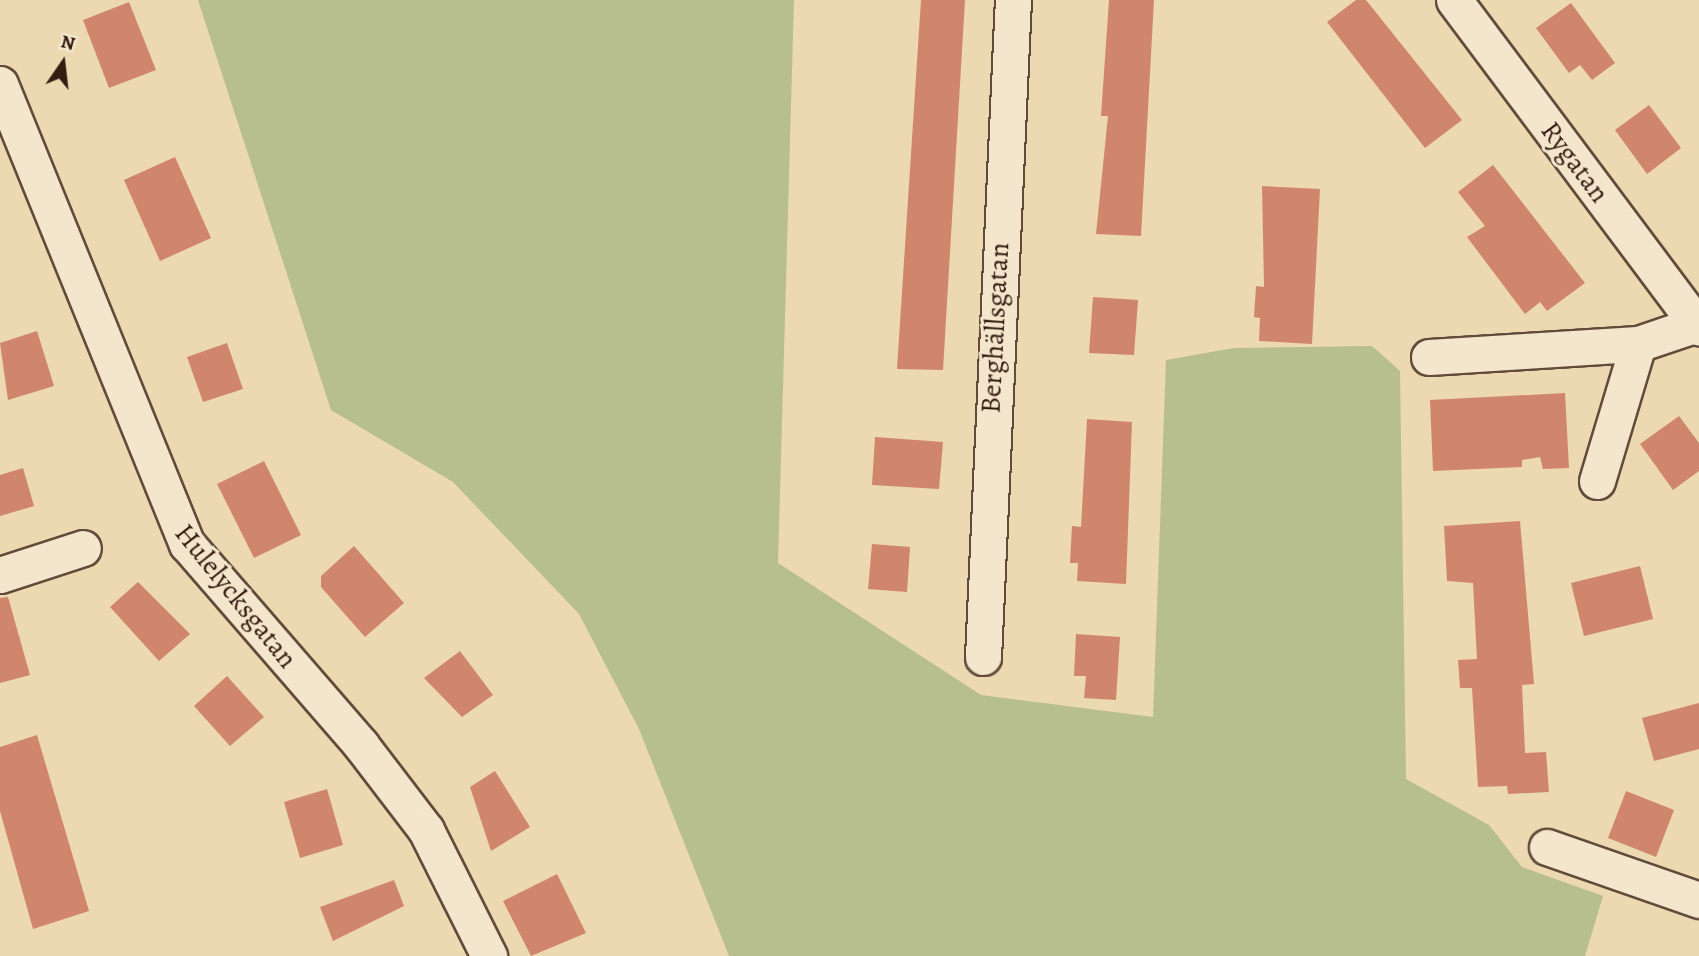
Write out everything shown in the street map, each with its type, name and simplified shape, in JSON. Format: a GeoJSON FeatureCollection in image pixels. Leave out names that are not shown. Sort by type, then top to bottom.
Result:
{"type":"FeatureCollection","features":[{"type":"Feature","properties":{"kind":"street","name":"Berghällsgatan"},"geometry":{"type":"LineString","coordinates":[[983,657],[1013,0]]}},
{"type":"Feature","properties":{"kind":"street","name":"Rygatan"},"geometry":{"type":"LineString","coordinates":[[1429,357],[1638,344],[1698,326],[1454,0]]}},
{"type":"Feature","properties":{"kind":"street","name":"Hulelycksgatan"},"geometry":{"type":"LineString","coordinates":[[0,84],[187,544],[361,745],[426,830],[489,956]]}},
{"type":"Feature","properties":{"kind":"street"},"geometry":{"type":"LineString","coordinates":[[1597,481],[1638,344]]}},
{"type":"Feature","properties":{"kind":"street"},"geometry":{"type":"LineString","coordinates":[[0,575],[83,548]]}},
{"type":"Feature","properties":{"kind":"street"},"geometry":{"type":"LineString","coordinates":[[1547,847],[1699,900]]}},
{"type":"Feature","properties":{"kind":"green space"},"geometry":{"type":"Polygon","coordinates":[[[198,0],[794,0],[778,563],[981,695],[1153,717],[1166,360],[1234,348],[1372,346],[1400,371],[1406,779],[1489,825],[1522,867],[1603,896],[1585,956],[729,956],[639,729],[579,614],[453,482],[331,410],[198,0]]]}},
{"type":"Feature","properties":{"kind":"building"},"geometry":{"type":"Polygon","coordinates":[[[921,0],[965,0],[943,370],[897,369],[921,0]]]}},
{"type":"Feature","properties":{"kind":"building"},"geometry":{"type":"Polygon","coordinates":[[[1109,0],[1154,0],[1141,236],[1096,234],[1108,116],[1101,116],[1109,0]]]}},
{"type":"Feature","properties":{"kind":"building"},"geometry":{"type":"Polygon","coordinates":[[[1356,0],[1366,0],[1462,120],[1425,148],[1327,22],[1356,0]]]}},
{"type":"Feature","properties":{"kind":"building"},"geometry":{"type":"Polygon","coordinates":[[[129,2],[156,70],[109,88],[83,20],[129,2]]]}},
{"type":"Feature","properties":{"kind":"building"},"geometry":{"type":"Polygon","coordinates":[[[1571,3],[1615,63],[1592,80],[1580,65],[1569,73],[1536,28],[1571,3]]]}},
{"type":"Feature","properties":{"kind":"building"},"geometry":{"type":"Polygon","coordinates":[[[1649,105],[1681,148],[1647,174],[1615,130],[1649,105]]]}},
{"type":"Feature","properties":{"kind":"building"},"geometry":{"type":"Polygon","coordinates":[[[175,157],[211,238],[160,261],[124,180],[175,157]]]}},
{"type":"Feature","properties":{"kind":"building"},"geometry":{"type":"Polygon","coordinates":[[[1493,165],[1585,283],[1547,311],[1540,302],[1525,314],[1467,237],[1485,226],[1458,192],[1493,165]]]}},
{"type":"Feature","properties":{"kind":"building"},"geometry":{"type":"Polygon","coordinates":[[[1262,186],[1320,189],[1312,344],[1259,341],[1260,318],[1254,317],[1256,286],[1264,287],[1262,186]]]}},
{"type":"Feature","properties":{"kind":"building"},"geometry":{"type":"Polygon","coordinates":[[[1093,297],[1138,300],[1134,355],[1089,353],[1093,297]]]}},
{"type":"Feature","properties":{"kind":"building"},"geometry":{"type":"Polygon","coordinates":[[[37,331],[54,386],[8,400],[0,343],[37,331]]]}},
{"type":"Feature","properties":{"kind":"building"},"geometry":{"type":"Polygon","coordinates":[[[227,343],[243,389],[203,402],[187,357],[227,343]]]}},
{"type":"Feature","properties":{"kind":"building"},"geometry":{"type":"Polygon","coordinates":[[[1565,393],[1569,468],[1543,469],[1540,457],[1522,460],[1522,467],[1433,471],[1430,400],[1565,393]]]}},
{"type":"Feature","properties":{"kind":"building"},"geometry":{"type":"Polygon","coordinates":[[[1679,416],[1699,443],[1699,471],[1673,490],[1640,444],[1679,416]]]}},
{"type":"Feature","properties":{"kind":"building"},"geometry":{"type":"Polygon","coordinates":[[[1087,419],[1132,422],[1126,584],[1077,581],[1078,563],[1070,563],[1072,526],[1081,527],[1087,419]]]}},
{"type":"Feature","properties":{"kind":"building"},"geometry":{"type":"Polygon","coordinates":[[[875,437],[943,442],[939,489],[872,485],[875,437]]]}},
{"type":"Feature","properties":{"kind":"building"},"geometry":{"type":"Polygon","coordinates":[[[264,461],[301,535],[254,558],[217,484],[264,461]]]}},
{"type":"Feature","properties":{"kind":"building"},"geometry":{"type":"Polygon","coordinates":[[[23,468],[34,506],[0,516],[0,475],[23,468]]]}},
{"type":"Feature","properties":{"kind":"building"},"geometry":{"type":"Polygon","coordinates":[[[1520,521],[1534,684],[1522,685],[1525,753],[1546,752],[1549,792],[1508,794],[1507,786],[1478,787],[1472,688],[1460,688],[1458,660],[1477,659],[1473,583],[1447,581],[1444,526],[1520,521]]]}},
{"type":"Feature","properties":{"kind":"building"},"geometry":{"type":"Polygon","coordinates":[[[872,544],[910,547],[907,592],[868,589],[872,544]]]}},
{"type":"Feature","properties":{"kind":"building"},"geometry":{"type":"Polygon","coordinates":[[[354,546],[404,603],[365,637],[321,587],[321,576],[354,546]]]}},
{"type":"Feature","properties":{"kind":"building"},"geometry":{"type":"Polygon","coordinates":[[[1640,566],[1653,619],[1584,636],[1571,583],[1640,566]]]}},
{"type":"Feature","properties":{"kind":"building"},"geometry":{"type":"Polygon","coordinates":[[[138,582],[190,634],[159,661],[110,607],[138,582]]]}},
{"type":"Feature","properties":{"kind":"building"},"geometry":{"type":"Polygon","coordinates":[[[8,597],[30,675],[0,683],[0,598],[8,597]]]}},
{"type":"Feature","properties":{"kind":"building"},"geometry":{"type":"Polygon","coordinates":[[[1076,634],[1120,637],[1116,700],[1084,698],[1086,676],[1074,676],[1076,634]]]}},
{"type":"Feature","properties":{"kind":"building"},"geometry":{"type":"Polygon","coordinates":[[[460,651],[493,695],[462,717],[424,678],[460,651]]]}},
{"type":"Feature","properties":{"kind":"building"},"geometry":{"type":"Polygon","coordinates":[[[227,676],[264,717],[230,746],[194,706],[227,676]]]}},
{"type":"Feature","properties":{"kind":"building"},"geometry":{"type":"Polygon","coordinates":[[[1699,703],[1699,749],[1654,761],[1642,718],[1699,703]]]}},
{"type":"Feature","properties":{"kind":"building"},"geometry":{"type":"Polygon","coordinates":[[[37,735],[89,911],[33,929],[0,811],[0,747],[37,735]]]}},
{"type":"Feature","properties":{"kind":"building"},"geometry":{"type":"Polygon","coordinates":[[[495,771],[530,827],[491,851],[470,787],[495,771]]]}},
{"type":"Feature","properties":{"kind":"building"},"geometry":{"type":"Polygon","coordinates":[[[327,789],[343,845],[300,858],[284,802],[327,789]]]}},
{"type":"Feature","properties":{"kind":"building"},"geometry":{"type":"Polygon","coordinates":[[[1626,791],[1674,810],[1656,857],[1608,838],[1626,791]]]}},
{"type":"Feature","properties":{"kind":"building"},"geometry":{"type":"Polygon","coordinates":[[[557,874],[586,933],[531,956],[503,901],[557,874]]]}},
{"type":"Feature","properties":{"kind":"building"},"geometry":{"type":"Polygon","coordinates":[[[394,880],[404,906],[333,941],[320,907],[394,880]]]}}]}
